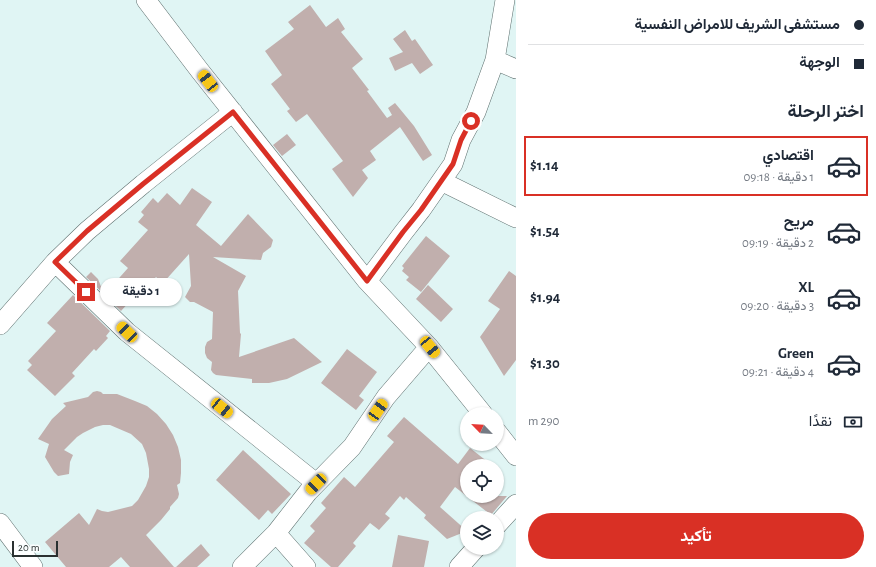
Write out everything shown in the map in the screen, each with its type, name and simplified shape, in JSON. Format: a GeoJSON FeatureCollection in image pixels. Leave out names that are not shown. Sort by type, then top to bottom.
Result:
{"type":"FeatureCollection","features":[{"type":"Feature","properties":{"kind":"street"},"geometry":{"type":"LineString","coordinates":[[146,0],[367,281],[430,347],[477,407]]}},
{"type":"Feature","properties":{"kind":"street"},"geometry":{"type":"LineString","coordinates":[[367,281],[421,210],[453,164],[461,140],[476,112],[495,60],[505,0]]}},
{"type":"Feature","properties":{"kind":"street"},"geometry":{"type":"LineString","coordinates":[[495,60],[516,68]]}},
{"type":"Feature","properties":{"kind":"street"},"geometry":{"type":"LineString","coordinates":[[0,325],[55,262],[87,231],[233,112]]}},
{"type":"Feature","properties":{"kind":"street"},"geometry":{"type":"LineString","coordinates":[[441,181],[516,218]]}},
{"type":"Feature","properties":{"kind":"street"},"geometry":{"type":"LineString","coordinates":[[55,262],[127,332],[316,484]]}},
{"type":"Feature","properties":{"kind":"street"},"geometry":{"type":"LineString","coordinates":[[242,567],[276,533],[308,492],[352,447],[386,397],[430,347]]}},
{"type":"Feature","properties":{"kind":"street"},"geometry":{"type":"LineString","coordinates":[[504,441],[516,456]]}},
{"type":"Feature","properties":{"kind":"street"},"geometry":{"type":"LineString","coordinates":[[504,517],[516,504]]}},
{"type":"Feature","properties":{"kind":"street"},"geometry":{"type":"LineString","coordinates":[[0,523],[33,567]]}},
{"type":"Feature","properties":{"kind":"street"},"geometry":{"type":"LineString","coordinates":[[276,533],[306,567]]}},
{"type":"Feature","properties":{"kind":"street"},"geometry":{"type":"LineString","coordinates":[[459,567],[470,555]]}},
{"type":"Feature","properties":{"kind":"building"},"geometry":{"type":"Polygon","coordinates":[[[310,5],[326,27],[338,18],[345,29],[341,32],[363,59],[352,68],[369,90],[367,91],[387,118],[392,115],[388,108],[395,103],[414,126],[432,155],[423,161],[400,127],[370,151],[376,160],[362,170],[368,178],[353,197],[332,169],[343,161],[307,114],[296,122],[287,111],[290,109],[271,84],[282,75],[265,51],[294,29],[288,22],[310,5]]]}},
{"type":"Feature","properties":{"kind":"building"},"geometry":{"type":"Polygon","coordinates":[[[405,30],[412,41],[415,39],[433,65],[420,74],[412,63],[395,71],[389,58],[403,52],[393,39],[405,30]]]}},
{"type":"Feature","properties":{"kind":"building"},"geometry":{"type":"Polygon","coordinates":[[[287,134],[296,145],[282,156],[273,145],[287,134]]]}},
{"type":"Feature","properties":{"kind":"building"},"geometry":{"type":"Polygon","coordinates":[[[192,188],[212,202],[196,225],[221,246],[248,214],[273,240],[271,247],[263,253],[261,260],[213,257],[246,276],[238,291],[241,334],[239,357],[294,338],[322,362],[287,379],[269,383],[252,383],[252,379],[216,375],[213,373],[211,370],[212,362],[207,358],[205,347],[207,342],[212,339],[213,312],[194,302],[190,302],[185,297],[191,286],[189,254],[163,283],[156,277],[143,291],[141,289],[121,311],[104,295],[128,268],[120,261],[148,230],[138,222],[144,215],[141,212],[153,198],[158,203],[167,193],[180,205],[192,188]]]}},
{"type":"Feature","properties":{"kind":"building"},"geometry":{"type":"Polygon","coordinates":[[[426,236],[450,256],[421,292],[406,280],[409,277],[402,271],[404,268],[402,266],[426,236]]]}},
{"type":"Feature","properties":{"kind":"building"},"geometry":{"type":"Polygon","coordinates":[[[509,271],[516,276],[516,360],[504,376],[480,337],[500,309],[488,301],[509,271]]]}},
{"type":"Feature","properties":{"kind":"building"},"geometry":{"type":"Polygon","coordinates":[[[91,272],[98,279],[104,294],[86,277],[91,272]]]}},
{"type":"Feature","properties":{"kind":"building"},"geometry":{"type":"Polygon","coordinates":[[[428,285],[453,309],[441,322],[416,299],[428,285]]]}},
{"type":"Feature","properties":{"kind":"building"},"geometry":{"type":"Polygon","coordinates":[[[73,295],[110,331],[106,336],[108,338],[96,351],[94,349],[72,373],[75,376],[55,396],[27,370],[32,365],[28,361],[56,331],[47,323],[73,295]]]}},
{"type":"Feature","properties":{"kind":"building"},"geometry":{"type":"Polygon","coordinates":[[[347,349],[377,372],[359,396],[364,400],[356,410],[321,383],[347,349]]]}},
{"type":"Feature","properties":{"kind":"building"},"geometry":{"type":"Polygon","coordinates":[[[97,391],[103,394],[117,394],[147,406],[166,424],[173,435],[181,460],[180,483],[177,485],[179,494],[178,498],[161,520],[146,535],[174,567],[130,567],[121,557],[109,567],[66,567],[45,542],[79,513],[89,525],[97,509],[108,512],[132,506],[138,500],[146,486],[149,477],[149,469],[146,453],[142,444],[131,434],[110,425],[95,427],[83,433],[64,450],[73,455],[70,462],[69,474],[58,476],[45,457],[49,444],[38,439],[52,419],[66,406],[63,403],[88,397],[93,392],[97,391]]]}},
{"type":"Feature","properties":{"kind":"building"},"geometry":{"type":"Polygon","coordinates":[[[404,417],[458,464],[460,461],[460,491],[455,487],[440,507],[460,525],[460,534],[447,539],[424,518],[426,515],[406,497],[404,500],[400,496],[385,514],[390,518],[379,530],[370,523],[353,543],[356,546],[338,567],[331,567],[304,543],[315,531],[310,526],[326,508],[321,503],[344,477],[355,487],[394,442],[387,436],[404,417]]]}},
{"type":"Feature","properties":{"kind":"building"},"geometry":{"type":"Polygon","coordinates":[[[243,450],[291,494],[272,514],[268,510],[259,520],[216,480],[243,450]]]}},
{"type":"Feature","properties":{"kind":"building"},"geometry":{"type":"Polygon","coordinates":[[[468,451],[474,451],[484,459],[462,459],[468,451]]]}},
{"type":"Feature","properties":{"kind":"building"},"geometry":{"type":"Polygon","coordinates":[[[476,503],[501,503],[494,511],[486,511],[476,503]]]}},
{"type":"Feature","properties":{"kind":"building"},"geometry":{"type":"Polygon","coordinates":[[[398,535],[429,541],[424,567],[392,567],[398,535]]]}},
{"type":"Feature","properties":{"kind":"building"},"geometry":{"type":"Polygon","coordinates":[[[201,544],[210,555],[197,567],[176,567],[201,544]]]}},
{"type":"Feature","properties":{"kind":"route"},"geometry":{"type":"LineString","coordinates":[[86,292],[55,262],[87,231],[233,112],[367,281],[421,210],[453,164],[461,140],[471,121]]}}]}
